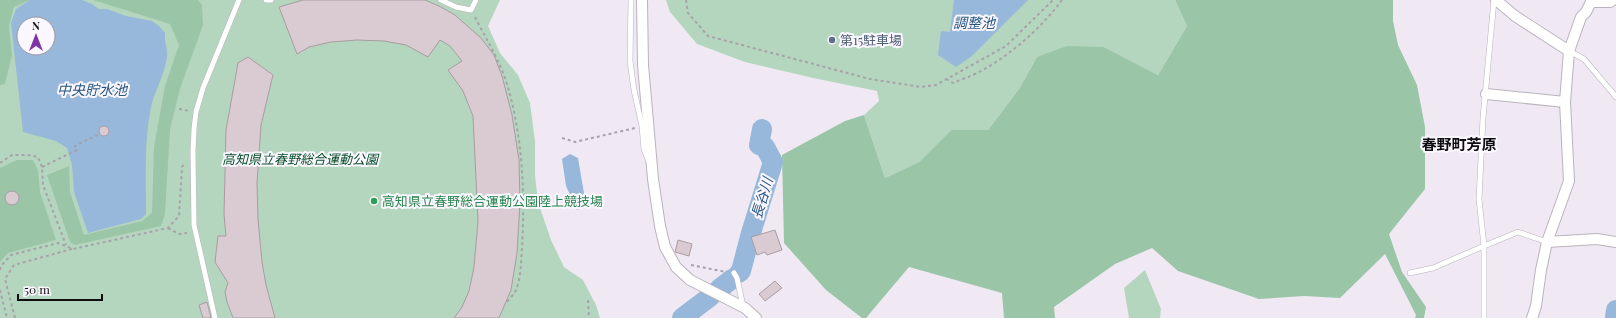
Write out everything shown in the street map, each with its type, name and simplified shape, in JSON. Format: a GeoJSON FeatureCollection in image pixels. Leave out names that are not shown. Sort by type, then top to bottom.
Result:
{"type":"FeatureCollection","features":[{"type":"Feature","properties":{"kind":"street"},"geometry":{"type":"LineString","coordinates":[[642,0],[644,65],[652,172],[665,247],[674,263],[690,280],[743,307],[756,318]]}},
{"type":"Feature","properties":{"kind":"street"},"geometry":{"type":"LineString","coordinates":[[1495,0],[1515,16],[1569,51]]}},
{"type":"Feature","properties":{"kind":"street"},"geometry":{"type":"LineString","coordinates":[[1532,318],[1536,306],[1547,242],[1569,181],[1565,102],[1569,51],[1581,17],[1586,12],[1591,2],[1610,2],[1613,0]]}},
{"type":"Feature","properties":{"kind":"street"},"geometry":{"type":"LineString","coordinates":[[1486,94],[1565,102]]}},
{"type":"Feature","properties":{"kind":"street"},"geometry":{"type":"LineString","coordinates":[[1547,242],[1597,239],[1616,242]]}},
{"type":"Feature","properties":{"kind":"lane"},"geometry":{"type":"LineString","coordinates":[[215,318],[194,225],[193,152],[196,112],[203,88],[239,0]]}},
{"type":"Feature","properties":{"kind":"lane"},"geometry":{"type":"LineString","coordinates":[[266,0],[271,0]]}},
{"type":"Feature","properties":{"kind":"lane"},"geometry":{"type":"LineString","coordinates":[[441,0],[456,7],[471,10],[476,0]]}},
{"type":"Feature","properties":{"kind":"lane"},"geometry":{"type":"LineString","coordinates":[[631,0],[630,61],[634,90],[642,126],[644,149],[652,172]]}},
{"type":"Feature","properties":{"kind":"lane"},"geometry":{"type":"LineString","coordinates":[[1484,318],[1484,246],[1479,199],[1486,94],[1495,0]]}},
{"type":"Feature","properties":{"kind":"lane"},"geometry":{"type":"LineString","coordinates":[[1569,51],[1584,59],[1616,97]]}},
{"type":"Feature","properties":{"kind":"lane"},"geometry":{"type":"LineString","coordinates":[[1410,273],[1433,268],[1518,232],[1547,242]]}},
{"type":"Feature","properties":{"kind":"lane"},"geometry":{"type":"LineString","coordinates":[[734,273],[738,278],[743,307]]}},
{"type":"Feature","properties":{"kind":"path"},"geometry":{"type":"LineString","coordinates":[[686,0],[688,14],[708,36],[870,80],[921,88],[936,85],[1006,46],[1053,0]]}},
{"type":"Feature","properties":{"kind":"path"},"geometry":{"type":"LineString","coordinates":[[946,80],[953,83],[980,72],[1010,52],[1034,31],[1062,0]]}},
{"type":"Feature","properties":{"kind":"path"},"geometry":{"type":"LineString","coordinates":[[471,10],[494,50],[502,68],[519,131],[523,195],[521,261],[516,291],[504,304]]}},
{"type":"Feature","properties":{"kind":"path"},"geometry":{"type":"LineString","coordinates":[[562,138],[575,142],[642,126]]}},
{"type":"Feature","properties":{"kind":"path"},"geometry":{"type":"LineString","coordinates":[[42,168],[77,150],[75,146],[100,134]]}},
{"type":"Feature","properties":{"kind":"path"},"geometry":{"type":"LineString","coordinates":[[16,318],[5,280],[14,265],[73,249],[168,228],[179,216],[182,167],[193,152]]}},
{"type":"Feature","properties":{"kind":"path"},"geometry":{"type":"LineString","coordinates":[[0,163],[12,155],[28,155],[38,157],[42,168],[43,185],[66,245]]}},
{"type":"Feature","properties":{"kind":"path"},"geometry":{"type":"LineString","coordinates":[[168,228],[179,234]]}},
{"type":"Feature","properties":{"kind":"path"},"geometry":{"type":"LineString","coordinates":[[0,270],[1,266],[11,255],[58,243],[73,249]]}},
{"type":"Feature","properties":{"kind":"path"},"geometry":{"type":"LineString","coordinates":[[674,263],[734,273]]}},
{"type":"Feature","properties":{"kind":"path"},"geometry":{"type":"LineString","coordinates":[[0,290],[7,318]]}},
{"type":"Feature","properties":{"kind":"path"},"geometry":{"type":"LineString","coordinates":[[588,300],[589,318]]}},
{"type":"Feature","properties":{"kind":"green space","name":"高知県立春野総合運動公園"},"geometry":{"type":"Polygon","coordinates":[[[0,0],[500,0],[488,26],[500,53],[518,75],[530,103],[535,141],[535,175],[538,202],[551,240],[564,267],[583,280],[596,305],[600,318],[0,318],[0,0]]]}},
{"type":"Feature","properties":{"kind":"green space"},"geometry":{"type":"Polygon","coordinates":[[[0,0],[30,0],[14,7],[9,26],[12,55],[5,84],[0,85],[0,0]]]}},
{"type":"Feature","properties":{"kind":"green space"},"geometry":{"type":"Polygon","coordinates":[[[93,0],[198,0],[202,5],[203,25],[180,89],[170,129],[165,214],[161,226],[75,245],[70,242],[47,175],[69,166],[70,192],[84,235],[142,221],[152,213],[154,147],[165,86],[179,45],[170,24],[93,0]]]}},
{"type":"Feature","properties":{"kind":"green space"},"geometry":{"type":"Polygon","coordinates":[[[666,0],[1175,0],[1187,26],[1158,75],[1104,47],[1037,57],[1019,89],[988,130],[951,130],[919,162],[885,178],[864,115],[879,101],[877,91],[745,62],[697,44],[670,12],[666,0]]]}},
{"type":"Feature","properties":{"kind":"green space"},"geometry":{"type":"Polygon","coordinates":[[[1175,0],[1393,0],[1393,21],[1398,45],[1417,85],[1425,127],[1425,189],[1389,234],[1402,272],[1426,307],[1424,318],[1415,318],[1416,315],[1385,254],[1340,298],[1304,296],[1259,299],[1178,271],[1152,248],[1115,264],[1054,307],[1055,318],[1004,318],[1002,293],[909,267],[866,318],[862,318],[826,290],[784,243],[782,155],[845,121],[864,115],[885,178],[919,162],[951,130],[988,130],[1019,89],[1037,57],[1067,46],[1104,47],[1158,75],[1187,26],[1175,0]]]}},
{"type":"Feature","properties":{"kind":"green space"},"geometry":{"type":"Polygon","coordinates":[[[17,160],[33,160],[38,170],[40,192],[56,240],[8,253],[0,262],[0,168],[17,160]]]}},
{"type":"Feature","properties":{"kind":"green space"},"geometry":{"type":"Polygon","coordinates":[[[1145,270],[1161,309],[1160,318],[1129,318],[1124,288],[1145,270]]]}},
{"type":"Feature","properties":{"kind":"water","name":"中央貯水池"},"geometry":{"type":"Polygon","coordinates":[[[30,0],[82,0],[99,9],[107,9],[126,16],[152,21],[165,33],[167,57],[151,107],[147,133],[146,214],[141,219],[88,233],[74,192],[72,165],[67,148],[56,141],[23,132],[11,23],[16,9],[30,0]]]}},
{"type":"Feature","properties":{"kind":"water","name":"調整池"},"geometry":{"type":"Polygon","coordinates":[[[954,0],[1028,0],[972,56],[956,67],[938,55],[941,31],[950,32],[954,0]]]}},
{"type":"Feature","properties":{"kind":"water"},"geometry":{"type":"Polygon","coordinates":[[[570,154],[578,158],[586,205],[577,210],[566,186],[562,159],[570,154]]]}},
{"type":"Feature","properties":{"kind":"building"},"geometry":{"type":"Polygon","coordinates":[[[303,0],[425,0],[455,15],[481,38],[494,55],[502,76],[512,115],[519,160],[520,202],[517,253],[511,290],[499,318],[454,318],[462,307],[469,291],[474,267],[478,221],[473,116],[463,91],[448,70],[462,61],[450,46],[440,40],[428,57],[406,45],[384,41],[357,40],[331,42],[309,47],[297,54],[279,7],[303,0]]]}},
{"type":"Feature","properties":{"kind":"building"},"geometry":{"type":"Polygon","coordinates":[[[248,57],[273,75],[261,125],[257,183],[258,219],[262,262],[266,285],[275,318],[233,318],[225,292],[228,283],[215,262],[218,236],[226,236],[224,214],[226,130],[238,63],[248,57]]]}},
{"type":"Feature","properties":{"kind":"building"},"geometry":{"type":"Polygon","coordinates":[[[102,126],[106,126],[108,127],[108,135],[102,136],[99,133],[99,129],[102,126]]]}},
{"type":"Feature","properties":{"kind":"building"},"geometry":{"type":"Polygon","coordinates":[[[12,191],[17,193],[19,198],[17,203],[12,205],[7,203],[5,198],[7,193],[12,191]]]}},
{"type":"Feature","properties":{"kind":"building"},"geometry":{"type":"Polygon","coordinates":[[[775,230],[782,250],[767,255],[765,252],[757,255],[751,237],[775,230]]]}},
{"type":"Feature","properties":{"kind":"building"},"geometry":{"type":"Polygon","coordinates":[[[678,240],[692,244],[689,256],[675,252],[678,240]]]}},
{"type":"Feature","properties":{"kind":"building"},"geometry":{"type":"Polygon","coordinates":[[[775,281],[782,288],[765,301],[759,294],[775,281]]]}},
{"type":"Feature","properties":{"kind":"building"},"geometry":{"type":"Polygon","coordinates":[[[207,302],[211,318],[203,318],[199,305],[207,302]]]}},
{"type":"Feature","properties":{"kind":"waterway","name":"長谷川"},"geometry":{"type":"LineString","coordinates":[[739,273],[741,271],[773,162],[765,147],[759,145],[762,129]]}},
{"type":"Feature","properties":{"kind":"waterway","name":"長谷川"},"geometry":{"type":"LineString","coordinates":[[719,289],[732,279]]}},
{"type":"Feature","properties":{"kind":"waterway","name":"長谷川"},"geometry":{"type":"LineString","coordinates":[[682,318],[711,296]]}},
{"type":"Feature","properties":{"kind":"waterway"},"geometry":{"type":"LineString","coordinates":[[1615,318],[1616,310]]}},
{"type":"Feature","properties":{"kind":"place","name":"第15駐車場"},"geometry":{"type":"Point","coordinates":[832,40]}},
{"type":"Feature","properties":{"kind":"place","name":"高知県立春野総合運動公園陸上競技場"},"geometry":{"type":"Point","coordinates":[374,201]}},
{"type":"Feature","properties":{"kind":"district","name":"春野町芳原"},"geometry":{"type":"Point","coordinates":[1459,145]}}]}
